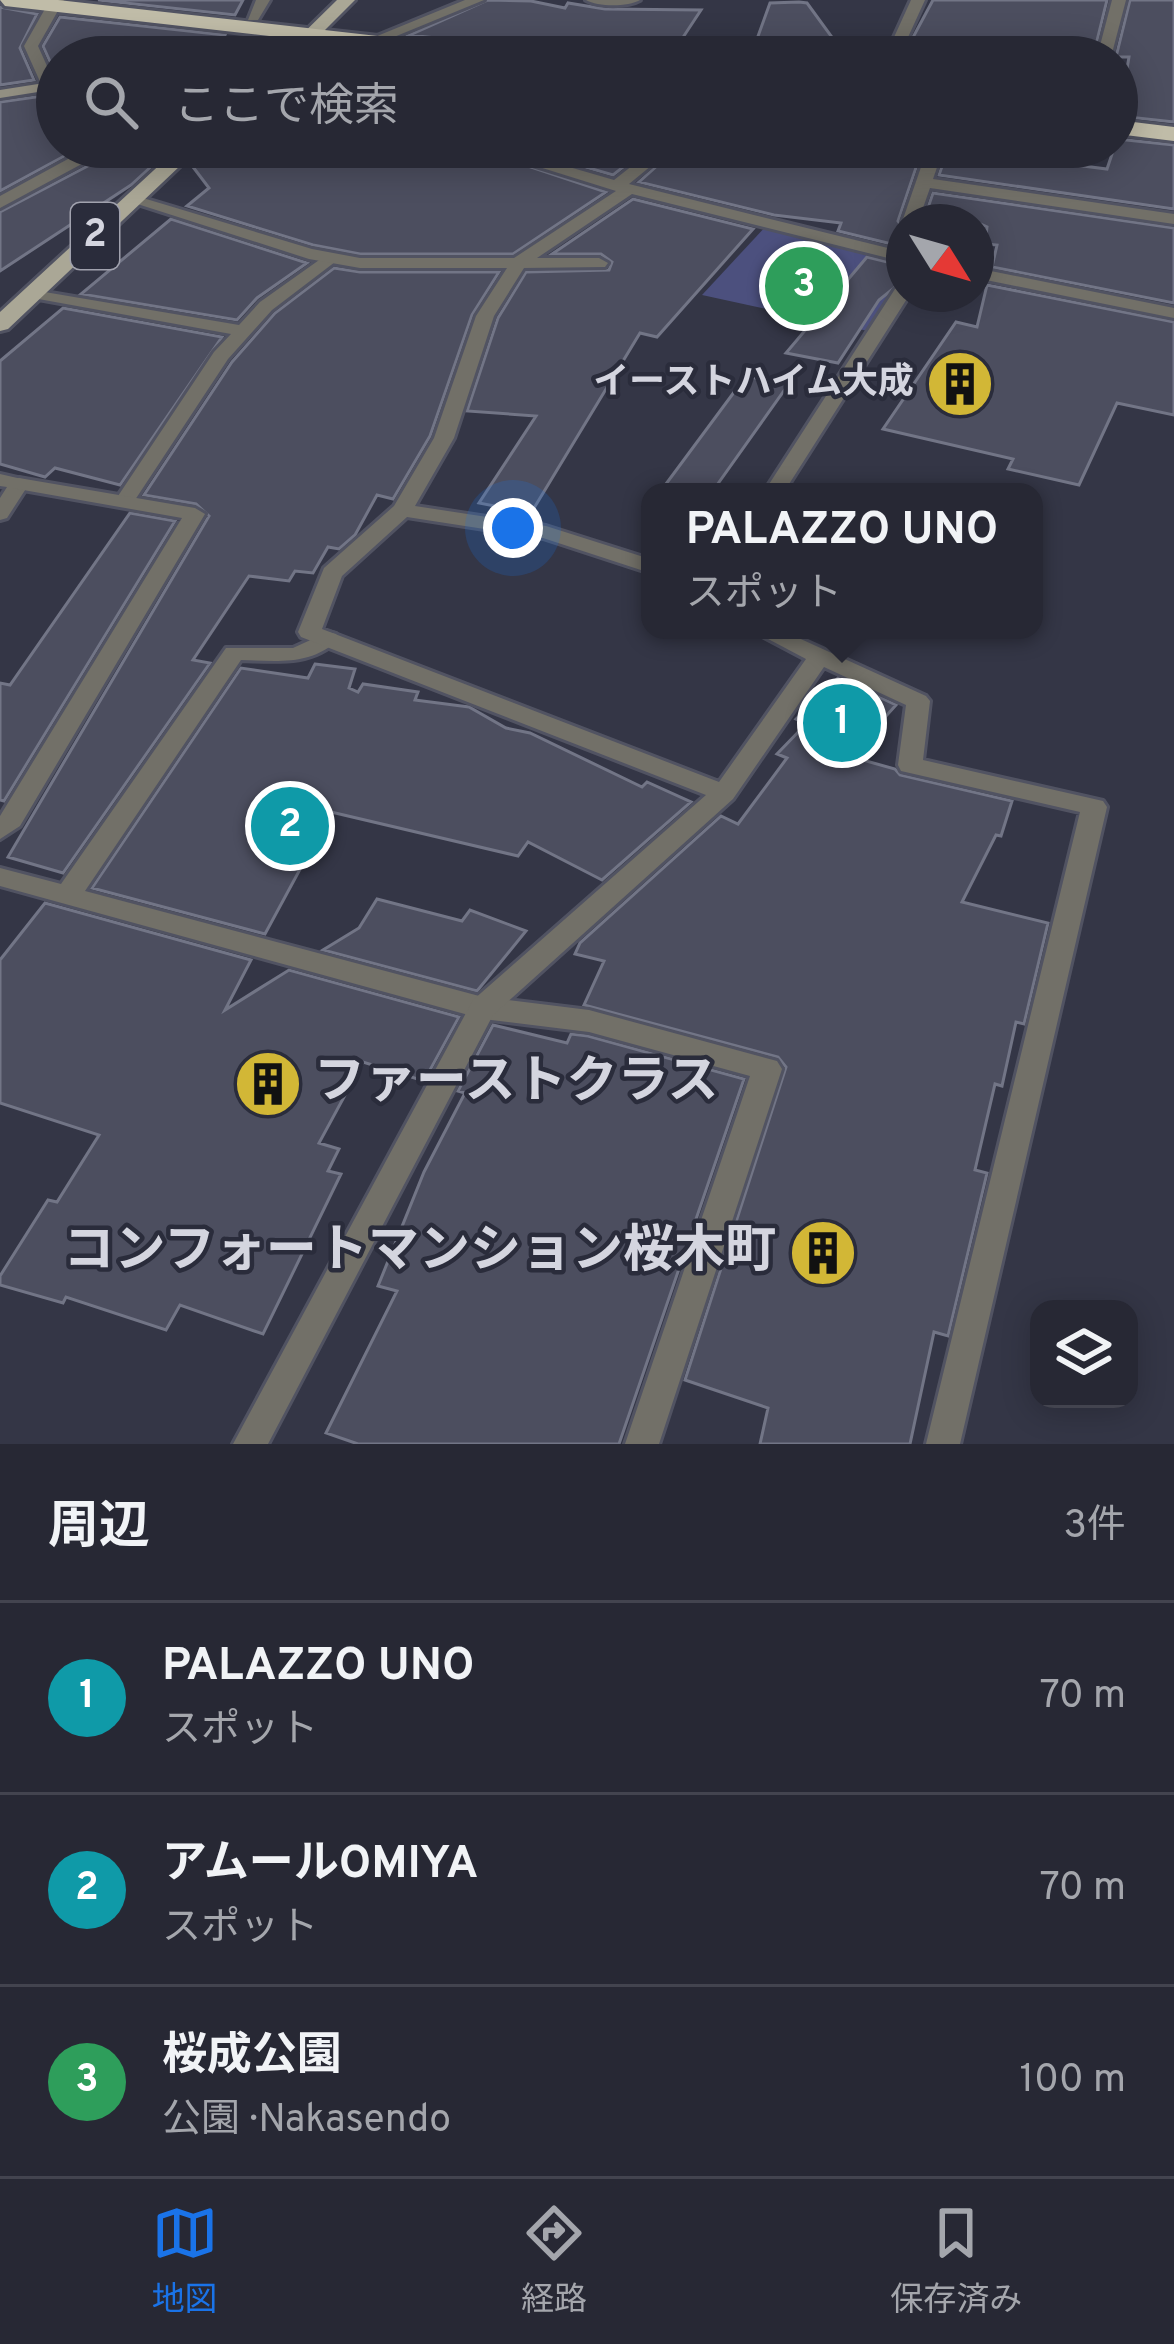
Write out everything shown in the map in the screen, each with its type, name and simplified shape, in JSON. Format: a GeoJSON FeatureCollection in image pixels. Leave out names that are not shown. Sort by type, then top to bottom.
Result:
{"type":"FeatureCollection","features":[{"type":"Feature","properties":{"kind":"highway"},"geometry":{"type":"LineString","coordinates":[[5,0],[322,36]]}},
{"type":"Feature","properties":{"kind":"highway"},"geometry":{"type":"LineString","coordinates":[[1138,130],[1174,134]]}},
{"type":"Feature","properties":{"kind":"main road"},"geometry":{"type":"LineString","coordinates":[[308,36],[347,0]]}},
{"type":"Feature","properties":{"kind":"main road"},"geometry":{"type":"LineString","coordinates":[[0,94],[36,88]]}},
{"type":"Feature","properties":{"kind":"main road","name":"2"},"geometry":{"type":"LineString","coordinates":[[0,324],[168,168]]}},
{"type":"Feature","properties":{"kind":"street"},"geometry":{"type":"LineString","coordinates":[[253,17],[263,0]]}},
{"type":"Feature","properties":{"kind":"street"},"geometry":{"type":"LineString","coordinates":[[385,36],[477,0]]}},
{"type":"Feature","properties":{"kind":"street"},"geometry":{"type":"LineString","coordinates":[[593,0],[634,0]]}},
{"type":"Feature","properties":{"kind":"street"},"geometry":{"type":"LineString","coordinates":[[902,36],[918,0]]}},
{"type":"Feature","properties":{"kind":"street"},"geometry":{"type":"LineString","coordinates":[[1110,36],[1119,0]]}},
{"type":"Feature","properties":{"kind":"street"},"geometry":{"type":"LineString","coordinates":[[37,36],[56,3]]}},
{"type":"Feature","properties":{"kind":"street"},"geometry":{"type":"LineString","coordinates":[[0,203],[64,168]]}},
{"type":"Feature","properties":{"kind":"street"},"geometry":{"type":"LineString","coordinates":[[556,168],[886,247]]}},
{"type":"Feature","properties":{"kind":"street"},"geometry":{"type":"LineString","coordinates":[[642,168],[519,262],[485,316],[444,438],[402,510],[332,573],[309,632],[724,793]]}},
{"type":"Feature","properties":{"kind":"street"},"geometry":{"type":"LineString","coordinates":[[915,204],[928,168]]}},
{"type":"Feature","properties":{"kind":"street"},"geometry":{"type":"LineString","coordinates":[[922,182],[1174,219]]}},
{"type":"Feature","properties":{"kind":"street"},"geometry":{"type":"LineString","coordinates":[[0,187],[20,193]]}},
{"type":"Feature","properties":{"kind":"street"},"geometry":{"type":"LineString","coordinates":[[133,200],[360,263],[599,263]]}},
{"type":"Feature","properties":{"kind":"street"},"geometry":{"type":"LineString","coordinates":[[124,502],[220,356],[266,306],[329,258]]}},
{"type":"Feature","properties":{"kind":"street"},"geometry":{"type":"LineString","coordinates":[[994,277],[1174,313]]}},
{"type":"Feature","properties":{"kind":"street"},"geometry":{"type":"LineString","coordinates":[[33,293],[243,331]]}},
{"type":"Feature","properties":{"kind":"street"},"geometry":{"type":"LineString","coordinates":[[780,483],[889,312]]}},
{"type":"Feature","properties":{"kind":"street"},"geometry":{"type":"LineString","coordinates":[[0,514],[9,482],[195,514],[11,820],[0,830]]}},
{"type":"Feature","properties":{"kind":"street"},"geometry":{"type":"LineString","coordinates":[[402,510],[546,532],[641,563]]}},
{"type":"Feature","properties":{"kind":"street"},"geometry":{"type":"LineString","coordinates":[[68,895],[234,653],[297,656],[328,639]]}},
{"type":"Feature","properties":{"kind":"street"},"geometry":{"type":"LineString","coordinates":[[779,639],[918,701],[910,765],[1094,807],[943,1444]]}},
{"type":"Feature","properties":{"kind":"street"},"geometry":{"type":"LineString","coordinates":[[250,1444],[483,1008],[724,793],[818,659]]}},
{"type":"Feature","properties":{"kind":"street"},"geometry":{"type":"LineString","coordinates":[[0,877],[483,1008],[513,1008],[612,1029],[767,1069],[642,1444]]}},
{"type":"Feature","properties":{"kind":"shaded area"},"geometry":{"type":"Polygon","coordinates":[[[766,226],[886,256],[886,304],[868,331],[702,295],[766,226]]]}},
{"type":"Feature","properties":{"kind":"building"},"geometry":{"type":"Polygon","coordinates":[[[98,0],[243,0],[235,15],[98,0]]]}},
{"type":"Feature","properties":{"kind":"building"},"geometry":{"type":"Polygon","coordinates":[[[488,0],[565,8],[568,3],[605,9],[701,10],[684,36],[410,35],[488,0]]]}},
{"type":"Feature","properties":{"kind":"building"},"geometry":{"type":"Polygon","coordinates":[[[933,0],[1107,0],[1098,36],[914,36],[933,0]]]}},
{"type":"Feature","properties":{"kind":"building"},"geometry":{"type":"Polygon","coordinates":[[[1130,0],[1174,0],[1174,122],[1138,118],[1138,36],[1121,36],[1130,0]]]}},
{"type":"Feature","properties":{"kind":"building"},"geometry":{"type":"Polygon","coordinates":[[[770,3],[807,3],[831,36],[758,36],[770,3]]]}},
{"type":"Feature","properties":{"kind":"building"},"geometry":{"type":"Polygon","coordinates":[[[0,7],[37,14],[20,48],[34,80],[0,85],[0,7]]]}},
{"type":"Feature","properties":{"kind":"building"},"geometry":{"type":"Polygon","coordinates":[[[60,17],[225,35],[224,36],[49,36],[60,17]]]}},
{"type":"Feature","properties":{"kind":"building"},"geometry":{"type":"Polygon","coordinates":[[[36,97],[36,168],[42,168],[0,191],[0,102],[36,97]]]}},
{"type":"Feature","properties":{"kind":"building"},"geometry":{"type":"Polygon","coordinates":[[[1138,141],[1174,145],[1174,209],[939,175],[941,168],[1138,168],[1138,141]]]}},
{"type":"Feature","properties":{"kind":"building"},"geometry":{"type":"Polygon","coordinates":[[[84,168],[150,168],[0,271],[0,212],[84,168]]]}},
{"type":"Feature","properties":{"kind":"building"},"geometry":{"type":"Polygon","coordinates":[[[194,168],[534,168],[606,192],[513,254],[360,254],[313,245],[187,206],[209,188],[194,168]]]}},
{"type":"Feature","properties":{"kind":"building"},"geometry":{"type":"Polygon","coordinates":[[[589,168],[622,168],[613,175],[589,168]]]}},
{"type":"Feature","properties":{"kind":"building"},"geometry":{"type":"Polygon","coordinates":[[[655,168],[916,168],[904,204],[886,204],[886,243],[838,231],[841,223],[774,215],[639,182],[655,168]]]}},
{"type":"Feature","properties":{"kind":"building"},"geometry":{"type":"Polygon","coordinates":[[[933,193],[1174,228],[1174,303],[994,267],[994,204],[929,204],[933,193]]]}},
{"type":"Feature","properties":{"kind":"building"},"geometry":{"type":"Polygon","coordinates":[[[633,199],[753,229],[657,337],[640,333],[531,513],[479,503],[536,416],[467,411],[498,318],[526,272],[609,270],[612,262],[601,254],[552,254],[633,199]]]}},
{"type":"Feature","properties":{"kind":"building"},"geometry":{"type":"Polygon","coordinates":[[[171,219],[307,263],[257,298],[237,320],[81,294],[171,219]]]}},
{"type":"Feature","properties":{"kind":"building"},"geometry":{"type":"Polygon","coordinates":[[[867,257],[886,262],[886,294],[838,363],[786,353],[867,257]]]}},
{"type":"Feature","properties":{"kind":"building"},"geometry":{"type":"Polygon","coordinates":[[[334,268],[499,272],[472,315],[430,436],[393,499],[377,495],[355,535],[339,549],[328,547],[313,573],[295,571],[289,581],[249,576],[193,660],[210,663],[63,873],[8,857],[209,516],[196,504],[144,495],[232,362],[275,313],[334,268]]]}},
{"type":"Feature","properties":{"kind":"building"},"geometry":{"type":"Polygon","coordinates":[[[994,286],[1174,322],[1174,415],[1117,403],[1079,485],[1008,469],[1013,459],[883,429],[956,322],[977,327],[981,312],[994,312],[994,286]]]}},
{"type":"Feature","properties":{"kind":"building"},"geometry":{"type":"Polygon","coordinates":[[[63,308],[222,337],[120,485],[55,468],[45,477],[0,464],[0,361],[63,308]]]}},
{"type":"Feature","properties":{"kind":"building"},"geometry":{"type":"Polygon","coordinates":[[[746,376],[788,385],[718,483],[667,483],[746,376]]]}},
{"type":"Feature","properties":{"kind":"building"},"geometry":{"type":"Polygon","coordinates":[[[130,513],[175,521],[4,801],[0,800],[0,683],[10,685],[130,513]]]}},
{"type":"Feature","properties":{"kind":"building"},"geometry":{"type":"Polygon","coordinates":[[[315,664],[355,669],[349,688],[358,692],[363,684],[418,692],[415,700],[469,707],[642,787],[647,782],[691,802],[602,880],[528,842],[518,856],[331,812],[265,934],[92,888],[241,668],[308,678],[315,664]]]}},
{"type":"Feature","properties":{"kind":"building"},"geometry":{"type":"Polygon","coordinates":[[[838,678],[896,705],[868,736],[877,739],[859,759],[895,769],[900,775],[1012,801],[1001,836],[996,835],[962,902],[1048,923],[1024,1024],[1016,1022],[1002,1086],[995,1084],[975,1170],[987,1173],[948,1336],[934,1332],[910,1444],[760,1444],[768,1408],[685,1380],[786,1067],[778,1057],[584,1005],[604,961],[575,954],[580,943],[721,816],[738,824],[787,758],[777,754],[806,724],[796,719],[838,678]]]}},
{"type":"Feature","properties":{"kind":"building"},"geometry":{"type":"Polygon","coordinates":[[[377,899],[462,921],[470,910],[526,931],[477,991],[323,950],[359,928],[377,899]]]}},
{"type":"Feature","properties":{"kind":"building"},"geometry":{"type":"Polygon","coordinates":[[[45,903],[251,960],[225,1010],[289,970],[459,1017],[424,1081],[363,1062],[319,1143],[339,1149],[328,1171],[341,1174],[263,1334],[180,1305],[166,1330],[66,1297],[63,1303],[0,1285],[0,1276],[48,1200],[57,1202],[99,1135],[0,1103],[0,960],[45,903]]]}},
{"type":"Feature","properties":{"kind":"building"},"geometry":{"type":"Polygon","coordinates":[[[493,1025],[567,1043],[571,1034],[588,1036],[744,1079],[619,1444],[358,1444],[326,1433],[397,1291],[378,1286],[424,1172],[465,1093],[458,1091],[493,1025]]]}},
{"type":"Feature","properties":{"kind":"place","name":"桜成公園"},"geometry":{"type":"Point","coordinates":[804,286]}},
{"type":"Feature","properties":{"kind":"place","name":"イーストハイム大成"},"geometry":{"type":"Point","coordinates":[960,384]}},
{"type":"Feature","properties":{"kind":"place","name":"PALAZZO UNO"},"geometry":{"type":"Point","coordinates":[842,723]}},
{"type":"Feature","properties":{"kind":"place","name":"アムールOMIYA"},"geometry":{"type":"Point","coordinates":[290,826]}},
{"type":"Feature","properties":{"kind":"place","name":"ファーストクラス"},"geometry":{"type":"Point","coordinates":[268,1084]}},
{"type":"Feature","properties":{"kind":"place","name":"コンフォートマンション桜木町"},"geometry":{"type":"Point","coordinates":[823,1253]}}]}
